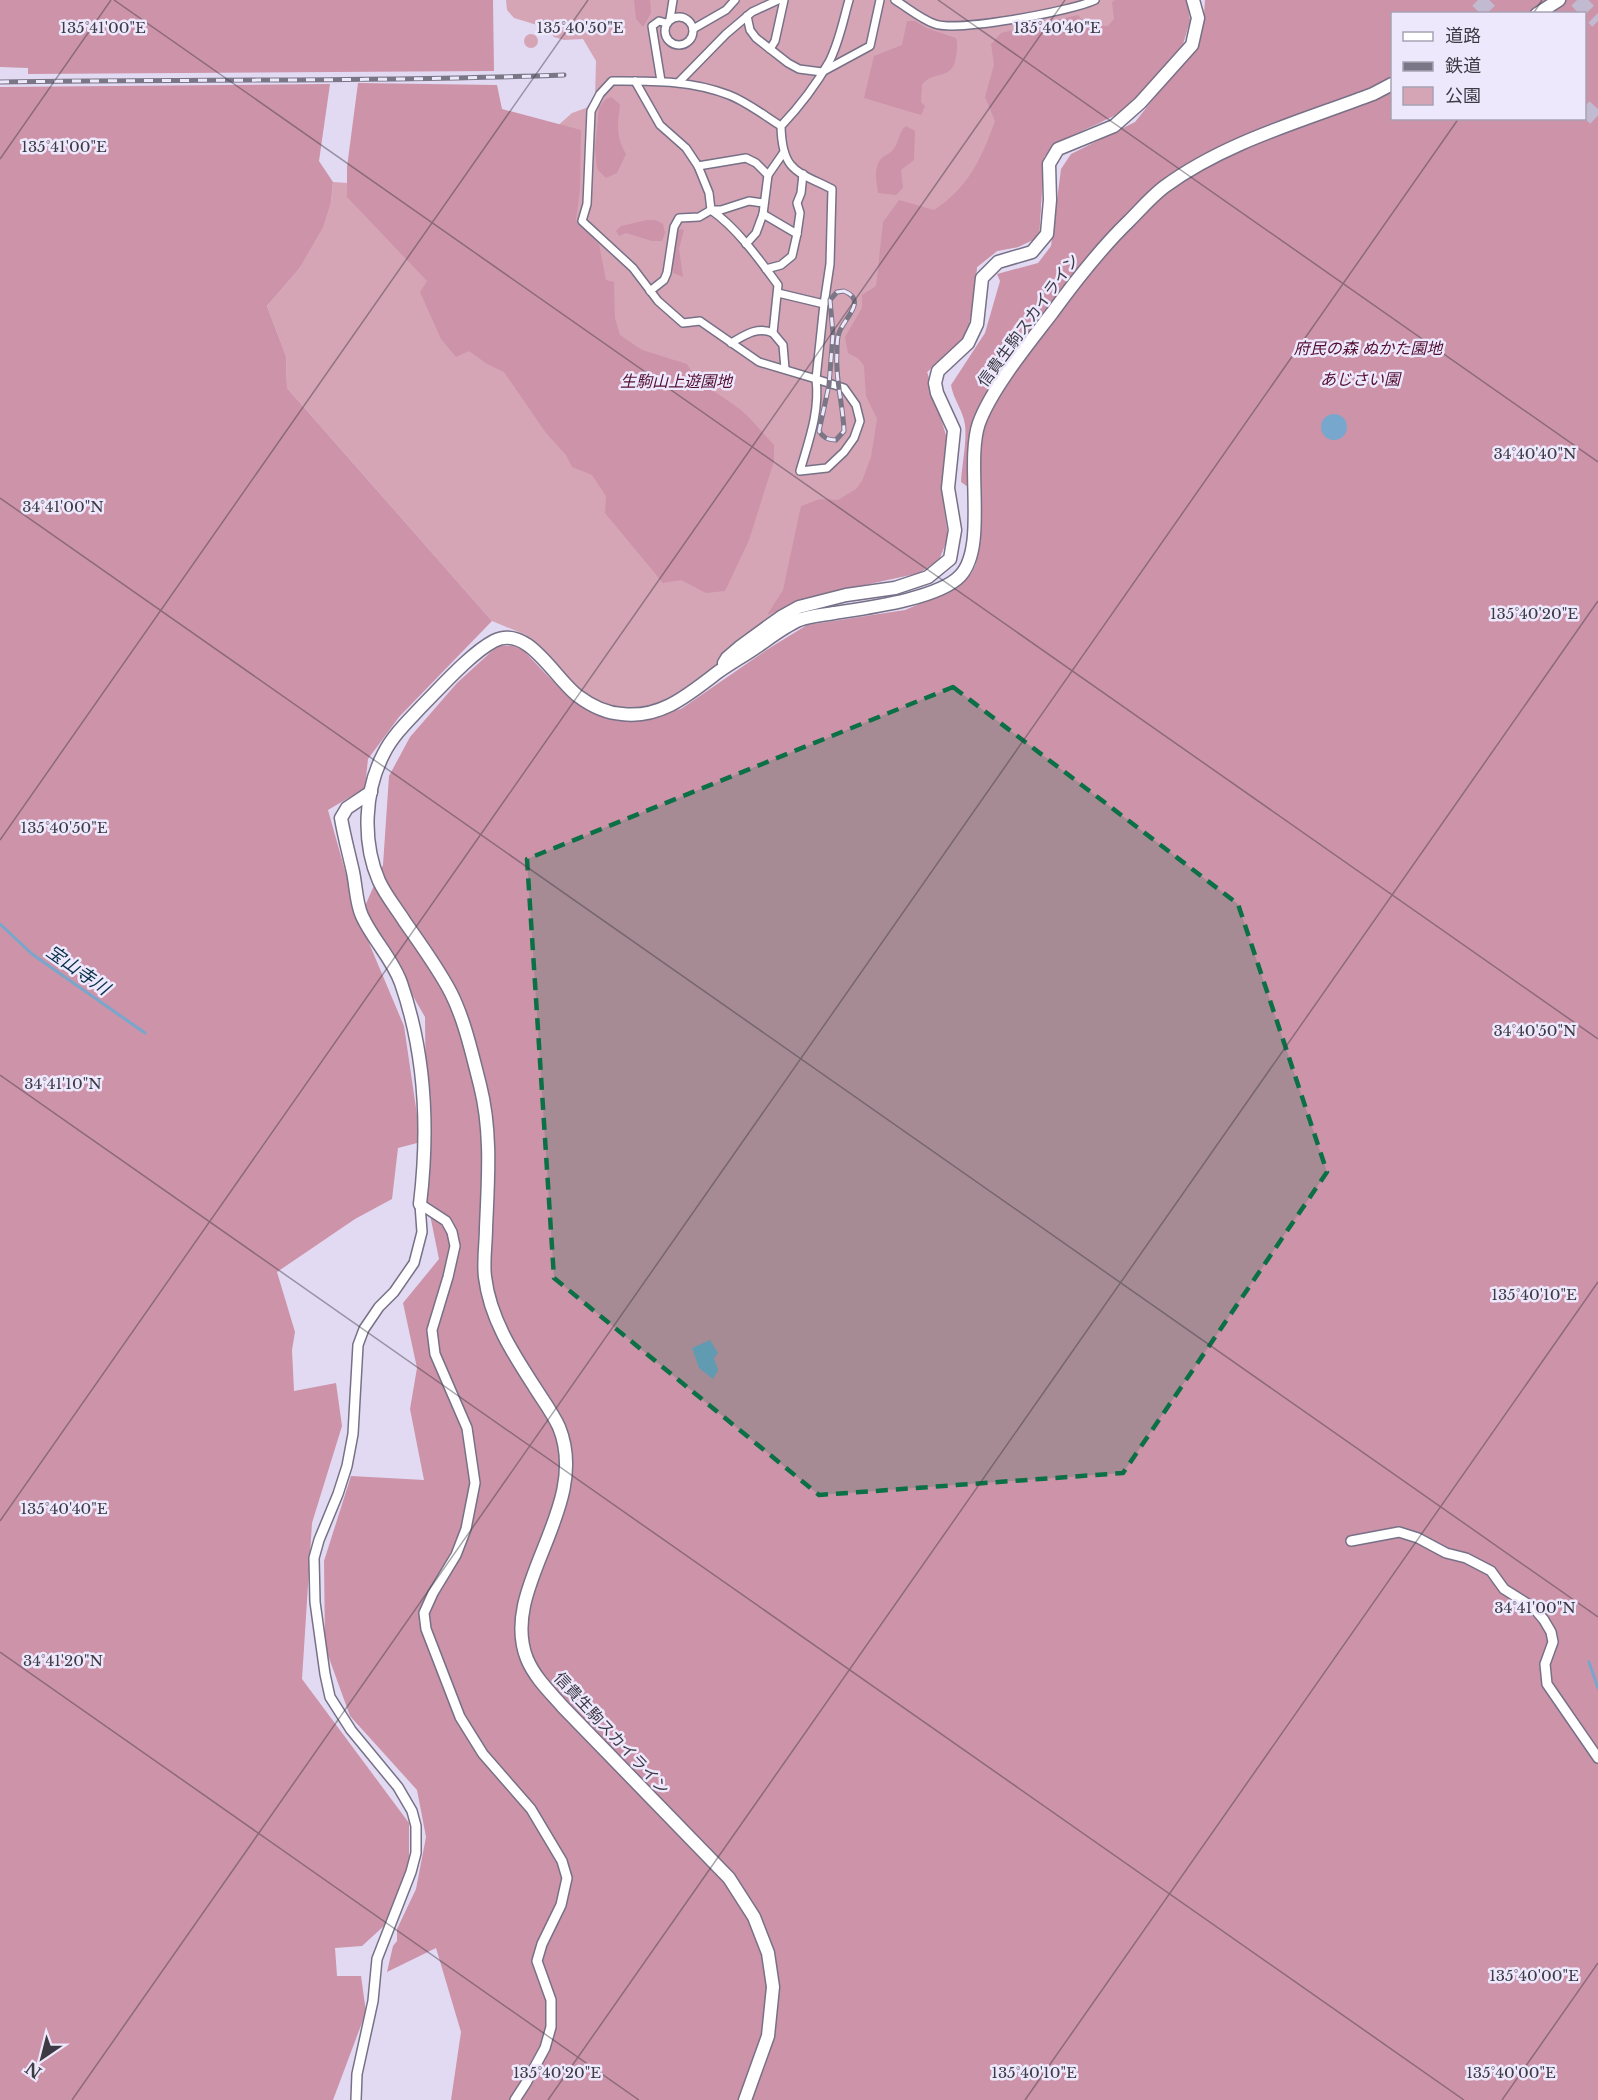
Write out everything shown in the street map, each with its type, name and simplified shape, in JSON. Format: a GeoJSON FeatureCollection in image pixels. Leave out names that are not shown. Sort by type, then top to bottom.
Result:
{"type":"FeatureCollection","features":[{"type":"Feature","properties":{"kind":"street"},"geometry":{"type":"LineString","coordinates":[[662,81],[652,26],[659,21],[668,21],[678,16],[686,18],[693,29],[691,38],[683,44],[678,45],[666,38],[665,33],[668,21],[673,0]]}},
{"type":"Feature","properties":{"kind":"street"},"geometry":{"type":"LineString","coordinates":[[693,29],[726,10],[735,0]]}},
{"type":"Feature","properties":{"kind":"street"},"geometry":{"type":"LineString","coordinates":[[679,82],[747,16],[778,0]]}},
{"type":"Feature","properties":{"kind":"street"},"geometry":{"type":"LineString","coordinates":[[770,49],[775,41],[784,0]]}},
{"type":"Feature","properties":{"kind":"street"},"geometry":{"type":"LineString","coordinates":[[781,126],[730,95],[695,84],[662,81],[612,81],[600,94],[591,111],[587,204],[582,221],[633,268],[658,301],[683,323],[699,321],[759,362],[785,369],[816,379],[844,388],[856,405],[860,421],[854,438],[826,468],[800,471],[813,428],[818,401],[816,379],[830,264],[832,189],[790,166],[782,148],[781,126],[800,105],[822,72],[837,42],[849,0]]}},
{"type":"Feature","properties":{"kind":"street"},"geometry":{"type":"LineString","coordinates":[[747,16],[750,30],[756,38],[788,63],[800,69],[822,72],[870,46],[880,0]]}},
{"type":"Feature","properties":{"kind":"street"},"geometry":{"type":"LineString","coordinates":[[895,0],[936,24],[958,27],[1061,10],[1095,0]]}},
{"type":"Feature","properties":{"kind":"street"},"geometry":{"type":"LineString","coordinates":[[722,670],[726,658],[781,617],[799,607],[846,595],[896,588],[928,577],[950,559],[955,530],[948,488],[954,430],[937,393],[935,383],[938,371],[968,343],[977,324],[982,278],[998,262],[1032,252],[1047,234],[1050,200],[1049,164],[1058,149],[1114,126],[1140,103],[1192,45],[1198,18],[1193,0]]}},
{"type":"Feature","properties":{"kind":"street"},"geometry":{"type":"LineString","coordinates":[[1540,12],[1559,0]]}},
{"type":"Feature","properties":{"kind":"street"},"geometry":{"type":"LineString","coordinates":[[635,81],[660,125],[686,148],[698,166],[709,193],[711,210],[723,219],[746,244],[778,285],[773,333]]}},
{"type":"Feature","properties":{"kind":"street","name":"信貴生駒スカイライン"},"geometry":{"type":"LineString","coordinates":[[745,2100],[768,2036],[772,1987],[768,1953],[754,1917],[729,1878],[563,1707],[538,1678],[527,1658],[521,1623],[526,1600],[562,1496],[567,1474],[566,1447],[556,1421],[505,1341],[493,1310],[485,1276],[489,1138],[485,1105],[466,1033],[453,997],[381,886],[369,852],[368,818],[372,784],[384,753],[399,732],[471,659],[498,639],[507,637],[522,641],[567,687],[581,699],[601,709],[625,715],[647,713],[678,702],[797,621],[874,607],[926,594],[957,580],[970,562],[974,530],[974,459],[977,428],[991,399],[1030,341],[1099,251],[1160,190],[1193,168],[1232,148],[1373,94],[1391,85]]}},
{"type":"Feature","properties":{"kind":"street"},"geometry":{"type":"LineString","coordinates":[[746,244],[756,233],[763,214],[768,175],[783,152]]}},
{"type":"Feature","properties":{"kind":"street"},"geometry":{"type":"LineString","coordinates":[[698,166],[746,158],[756,163],[768,175]]}},
{"type":"Feature","properties":{"kind":"street"},"geometry":{"type":"LineString","coordinates":[[766,269],[781,265],[792,256],[800,213],[797,203],[801,193],[803,174]]}},
{"type":"Feature","properties":{"kind":"street"},"geometry":{"type":"LineString","coordinates":[[650,291],[664,280],[674,227],[679,218],[699,217],[711,210],[721,210],[749,201],[763,203]]}},
{"type":"Feature","properties":{"kind":"street"},"geometry":{"type":"LineString","coordinates":[[763,214],[797,234]]}},
{"type":"Feature","properties":{"kind":"street"},"geometry":{"type":"LineString","coordinates":[[778,293],[824,304]]}},
{"type":"Feature","properties":{"kind":"street"},"geometry":{"type":"LineString","coordinates":[[731,343],[756,330],[773,333],[783,345],[785,369]]}},
{"type":"Feature","properties":{"kind":"street"},"geometry":{"type":"LineString","coordinates":[[356,2100],[357,2074],[373,2001],[377,1959],[411,1872],[416,1853],[416,1826],[412,1811],[398,1787],[351,1730],[330,1697],[315,1602],[314,1558],[319,1540],[339,1494],[347,1466],[353,1434],[358,1345],[364,1329],[379,1307],[394,1292],[414,1263],[422,1232],[420,1204],[425,1152],[422,1073],[416,1037],[401,982],[361,914],[341,818],[348,808],[371,792]]}},
{"type":"Feature","properties":{"kind":"street"},"geometry":{"type":"LineString","coordinates":[[420,1204],[446,1221],[452,1232],[455,1246],[432,1330],[435,1354],[468,1428],[475,1483],[466,1529],[456,1555],[424,1613],[426,1629],[460,1717],[483,1754],[531,1809],[562,1861],[567,1878],[561,1905],[542,1944],[537,1960],[551,2000],[551,2026],[545,2048],[515,2100]]}},
{"type":"Feature","properties":{"kind":"street"},"geometry":{"type":"LineString","coordinates":[[1352,1541],[1399,1532],[1418,1538],[1446,1553],[1466,1558],[1491,1571],[1504,1590],[1534,1608],[1551,1632],[1553,1642],[1545,1664],[1547,1684],[1598,1758]]}},
{"type":"Feature","properties":{"kind":"highlighted area"},"geometry":{"type":"Polygon","coordinates":[[[953,687],[1238,904],[1327,1172],[1123,1473],[819,1495],[554,1278],[527,859],[953,687]]]}},
{"type":"Feature","properties":{"kind":"green space"},"geometry":{"type":"Polygon","coordinates":[[[0,0],[493,0],[494,71],[28,74],[28,68],[0,67],[0,0]]]}},
{"type":"Feature","properties":{"kind":"green space","name":"生駒山上遊園地"},"geometry":{"type":"Polygon","coordinates":[[[506,0],[1187,0],[1190,21],[1102,122],[1057,142],[1044,157],[1039,237],[1018,247],[997,251],[977,267],[966,337],[927,372],[949,446],[941,488],[948,537],[939,560],[919,573],[814,596],[780,610],[717,667],[682,694],[650,708],[631,710],[611,707],[591,699],[573,688],[526,635],[492,621],[287,388],[286,356],[267,306],[299,269],[331,202],[333,182],[451,190],[546,136],[572,113],[586,108],[595,97],[596,61],[583,39],[564,40],[554,37],[547,28],[514,18],[507,10],[506,0]]]}},
{"type":"Feature","properties":{"kind":"green space"},"geometry":{"type":"Polygon","coordinates":[[[634,0],[650,0],[651,13],[643,27],[636,19],[634,0]]]}},
{"type":"Feature","properties":{"kind":"green space"},"geometry":{"type":"Polygon","coordinates":[[[1115,0],[1187,0],[1190,21],[1181,51],[1123,112],[1057,142],[1044,157],[1039,237],[1018,247],[997,251],[977,267],[966,337],[927,372],[949,446],[941,488],[948,537],[939,560],[919,573],[814,596],[767,615],[783,590],[801,506],[820,499],[838,500],[856,489],[862,481],[871,457],[877,419],[866,396],[864,366],[859,359],[848,353],[845,337],[862,308],[862,295],[876,286],[883,222],[899,200],[934,210],[965,182],[979,160],[995,121],[985,97],[994,65],[991,44],[1001,33],[1078,15],[1091,25],[1108,26],[1114,19],[1112,2],[1115,0]]]}},
{"type":"Feature","properties":{"kind":"green space"},"geometry":{"type":"Polygon","coordinates":[[[1205,0],[1598,0],[1598,2100],[451,2100],[461,2032],[436,1948],[387,1972],[393,1946],[397,1941],[397,1929],[416,1889],[426,1837],[417,1790],[350,1716],[325,1647],[324,1561],[351,1476],[424,1480],[410,1409],[417,1368],[403,1303],[439,1259],[427,1200],[425,1017],[379,937],[365,906],[383,865],[389,776],[410,737],[457,683],[500,646],[513,646],[523,650],[567,696],[581,706],[597,714],[637,721],[681,709],[807,625],[905,610],[957,588],[971,574],[976,564],[982,497],[961,482],[965,425],[951,385],[985,333],[1000,281],[997,274],[1038,263],[1051,246],[1061,169],[1071,154],[1135,122],[1193,49],[1204,14],[1205,0]]]}},
{"type":"Feature","properties":{"kind":"green space"},"geometry":{"type":"Polygon","coordinates":[[[907,21],[915,21],[926,28],[956,38],[957,43],[956,57],[951,70],[931,77],[922,85],[921,102],[925,106],[921,115],[864,98],[874,56],[902,45],[907,21]]]}},
{"type":"Feature","properties":{"kind":"green space"},"geometry":{"type":"Polygon","coordinates":[[[528,34],[534,34],[538,41],[534,48],[528,48],[524,44],[524,38],[528,34]]]}},
{"type":"Feature","properties":{"kind":"green space"},"geometry":{"type":"Polygon","coordinates":[[[358,83],[497,85],[502,109],[581,130],[580,189],[576,220],[599,244],[606,280],[614,282],[615,318],[620,335],[642,350],[687,364],[698,378],[745,414],[774,445],[774,461],[749,540],[725,591],[706,593],[681,580],[663,583],[605,513],[606,496],[592,475],[572,467],[566,455],[546,433],[504,372],[487,364],[469,351],[456,357],[441,339],[420,292],[427,281],[347,197],[347,167],[358,83]]]}},
{"type":"Feature","properties":{"kind":"green space"},"geometry":{"type":"Polygon","coordinates":[[[330,84],[319,161],[333,182],[331,202],[323,227],[299,269],[267,306],[286,356],[287,388],[492,621],[399,717],[368,759],[365,788],[328,810],[358,917],[404,1026],[421,1142],[398,1148],[392,1199],[355,1219],[277,1272],[295,1332],[292,1350],[294,1391],[336,1383],[342,1426],[312,1523],[302,1679],[409,1823],[409,1866],[385,1925],[362,1946],[335,1948],[337,1976],[361,1976],[366,2012],[333,2100],[0,2100],[0,87],[330,84]]]}},
{"type":"Feature","properties":{"kind":"green space"},"geometry":{"type":"Polygon","coordinates":[[[611,97],[620,104],[619,135],[626,154],[617,173],[606,178],[597,169],[595,150],[599,107],[611,97]]]}},
{"type":"Feature","properties":{"kind":"green space"},"geometry":{"type":"Polygon","coordinates":[[[906,126],[915,131],[914,160],[901,170],[903,188],[896,195],[878,193],[877,167],[881,159],[893,149],[906,126]]]}},
{"type":"Feature","properties":{"kind":"green space"},"geometry":{"type":"Polygon","coordinates":[[[655,220],[663,224],[665,233],[662,241],[652,241],[626,233],[619,236],[616,231],[621,226],[655,220]]]}},
{"type":"Feature","properties":{"kind":"green space"},"geometry":{"type":"Polygon","coordinates":[[[680,229],[684,230],[679,249],[683,277],[673,273],[674,244],[680,229]]]}},
{"type":"Feature","properties":{"kind":"water"},"geometry":{"type":"Polygon","coordinates":[[[1334,414],[1343,418],[1347,427],[1343,436],[1334,440],[1325,436],[1321,427],[1325,418],[1334,414]]]}},
{"type":"Feature","properties":{"kind":"water"},"geometry":{"type":"Polygon","coordinates":[[[710,1340],[718,1353],[714,1358],[718,1370],[713,1379],[699,1368],[692,1348],[710,1340]]]}},
{"type":"Feature","properties":{"kind":"waterway","name":"宝山寺川"},"geometry":{"type":"LineString","coordinates":[[0,924],[32,954],[145,1033]]}},
{"type":"Feature","properties":{"kind":"waterway"},"geometry":{"type":"LineString","coordinates":[[1589,1662],[1598,1688]]}},
{"type":"Feature","properties":{"kind":"tunnel"},"geometry":{"type":"LineString","coordinates":[[1478,0],[1490,12]]}},
{"type":"Feature","properties":{"kind":"tunnel"},"geometry":{"type":"LineString","coordinates":[[1577,0],[1598,21]]}},
{"type":"Feature","properties":{"kind":"tunnel"},"geometry":{"type":"LineString","coordinates":[[1586,109],[1598,120]]}},
{"type":"Feature","properties":{"kind":"railway"},"geometry":{"type":"LineString","coordinates":[[0,82],[352,80],[564,75]]}},
{"type":"Feature","properties":{"kind":"railway"},"geometry":{"type":"LineString","coordinates":[[844,291],[851,295],[854,305],[838,337],[837,372],[844,431],[836,440],[833,440],[824,437],[819,431],[829,385],[833,334],[830,300],[837,292],[844,291]]}},
{"type":"Feature","properties":{"kind":"park label","name":"府民の森 ぬかた園地"},"geometry":{"type":"Point","coordinates":[1368,348]}},
{"type":"Feature","properties":{"kind":"park label","name":"あじさい園"},"geometry":{"type":"Point","coordinates":[1360,379]}}]}
